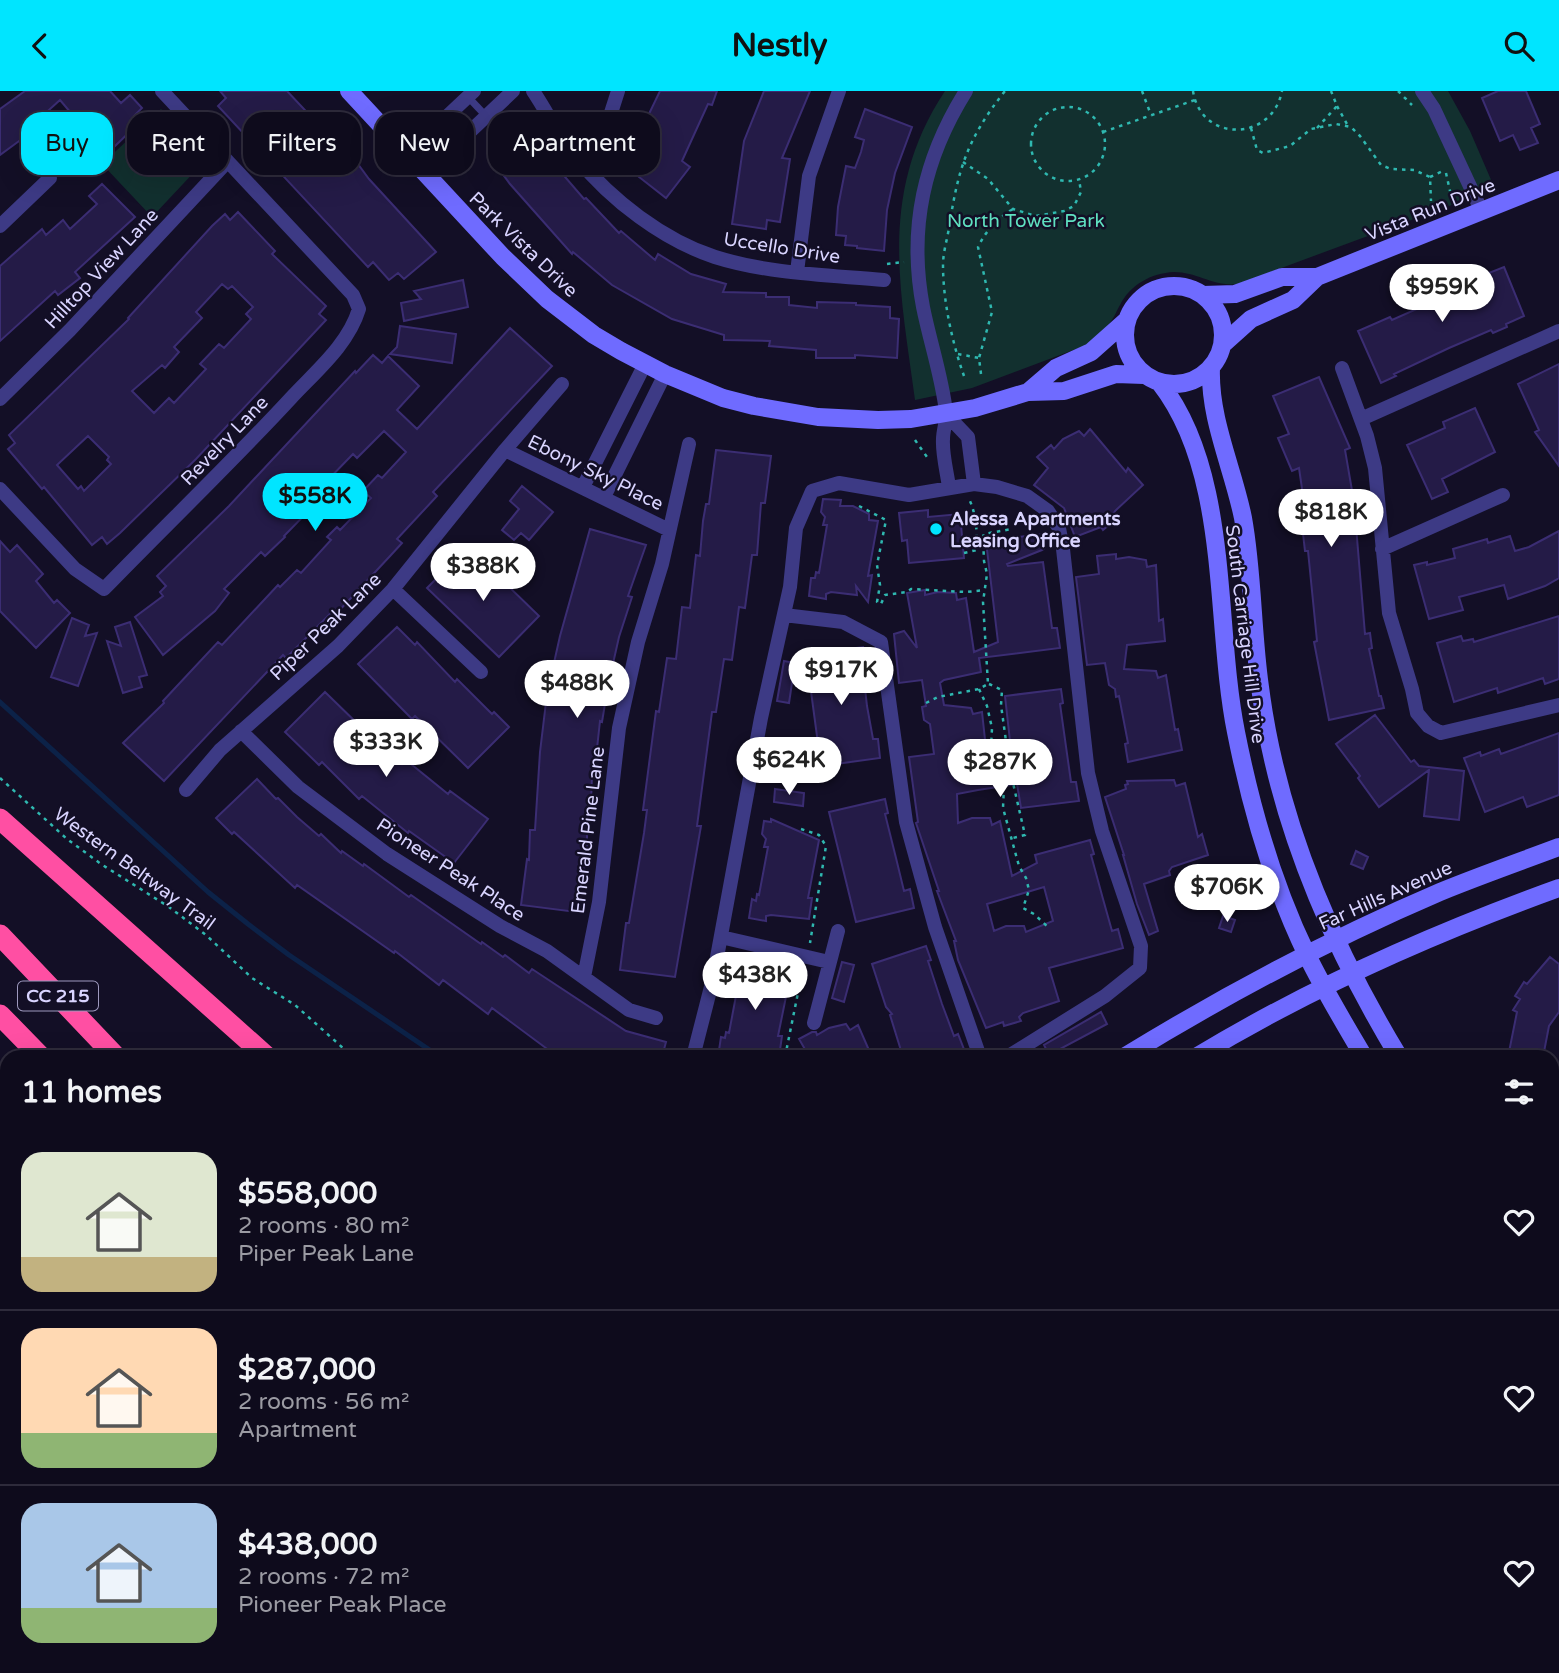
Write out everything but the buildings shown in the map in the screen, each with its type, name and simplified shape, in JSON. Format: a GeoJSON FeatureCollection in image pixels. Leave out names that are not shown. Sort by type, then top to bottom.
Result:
{"type":"FeatureCollection","features":[{"type":"Feature","properties":{"kind":"highway"},"geometry":{"type":"LineString","coordinates":[[0,819],[259,1050]]}},
{"type":"Feature","properties":{"kind":"highway","name":"CC 215"},"geometry":{"type":"LineString","coordinates":[[0,935],[109,1050]]}},
{"type":"Feature","properties":{"kind":"highway","name":"CC 215"},"geometry":{"type":"LineString","coordinates":[[0,1015],[34,1050]]}},
{"type":"Feature","properties":{"kind":"street","name":"Park Vista Drive"},"geometry":{"type":"LineString","coordinates":[[349,91],[375,119]]}},
{"type":"Feature","properties":{"kind":"street"},"geometry":{"type":"LineString","coordinates":[[474,127],[513,91]]}},
{"type":"Feature","properties":{"kind":"street","name":"Uccello Drive"},"geometry":{"type":"LineString","coordinates":[[533,91],[546,112]]}},
{"type":"Feature","properties":{"kind":"street"},"geometry":{"type":"LineString","coordinates":[[611,112],[618,91]]}},
{"type":"Feature","properties":{"kind":"street"},"geometry":{"type":"LineString","coordinates":[[797,272],[809,177],[839,91]]}},
{"type":"Feature","properties":{"kind":"street"},"geometry":{"type":"LineString","coordinates":[[949,487],[943,440],[947,415],[923,305],[917,262],[923,185],[949,117],[965,91]]}},
{"type":"Feature","properties":{"kind":"street"},"geometry":{"type":"LineString","coordinates":[[1422,91],[1434,109],[1482,212]]}},
{"type":"Feature","properties":{"kind":"street"},"geometry":{"type":"LineString","coordinates":[[171,94],[186,112]]}},
{"type":"Feature","properties":{"kind":"street"},"geometry":{"type":"LineString","coordinates":[[452,112],[471,94]]}},
{"type":"Feature","properties":{"kind":"street","name":"Revelry Lane"},"geometry":{"type":"LineString","coordinates":[[0,489],[75,569],[104,589],[262,430],[354,327],[359,309],[353,295],[229,164]]}},
{"type":"Feature","properties":{"kind":"street","name":"Hilltop View Lane"},"geometry":{"type":"LineString","coordinates":[[0,398],[70,330],[215,175]]}},
{"type":"Feature","properties":{"kind":"street","name":"Park Vista Drive"},"geometry":{"type":"LineString","coordinates":[[426,175],[503,257],[547,299],[594,335],[664,374],[723,398],[818,417],[878,420],[947,415],[1028,392],[1064,391],[1116,374],[1152,379]]}},
{"type":"Feature","properties":{"kind":"street","name":"Uccello Drive"},"geometry":{"type":"LineString","coordinates":[[592,175],[668,236],[714,257],[797,272],[884,280]]}},
{"type":"Feature","properties":{"kind":"street"},"geometry":{"type":"LineString","coordinates":[[0,226],[50,178]]}},
{"type":"Feature","properties":{"kind":"street","name":"Vista Run Drive"},"geometry":{"type":"LineString","coordinates":[[1203,295],[1235,294],[1282,277],[1317,277],[1559,180]]}},
{"type":"Feature","properties":{"kind":"street","name":"Vista Run Drive"},"geometry":{"type":"LineString","coordinates":[[1223,345],[1251,319],[1293,300],[1317,277]]}},
{"type":"Feature","properties":{"kind":"street"},"geometry":{"type":"LineString","coordinates":[[1162,287],[1187,287],[1203,295],[1219,314],[1223,326],[1223,345],[1211,368],[1198,379],[1186,383],[1152,379],[1135,367],[1127,350],[1124,332],[1127,320],[1140,299],[1162,287]]}},
{"type":"Feature","properties":{"kind":"street","name":"Park Vista Drive"},"geometry":{"type":"LineString","coordinates":[[1028,392],[1056,368],[1103,344],[1127,320]]}},
{"type":"Feature","properties":{"kind":"street"},"geometry":{"type":"LineString","coordinates":[[1361,419],[1559,331]]}},
{"type":"Feature","properties":{"kind":"street"},"geometry":{"type":"LineString","coordinates":[[583,487],[645,364]]}},
{"type":"Feature","properties":{"kind":"street","name":"South Carriage Hill Drive"},"geometry":{"type":"LineString","coordinates":[[1211,368],[1212,404],[1243,518],[1260,687],[1275,768],[1291,829],[1310,884],[1351,974],[1395,1050]]}},
{"type":"Feature","properties":{"kind":"street"},"geometry":{"type":"LineString","coordinates":[[1342,368],[1375,468],[1389,613],[1417,713],[1428,726],[1441,733],[1559,705]]}},
{"type":"Feature","properties":{"kind":"street"},"geometry":{"type":"LineString","coordinates":[[604,497],[664,374]]}},
{"type":"Feature","properties":{"kind":"street","name":"South Carriage Hill Drive"},"geometry":{"type":"LineString","coordinates":[[1152,379],[1183,419],[1206,492],[1217,560],[1225,665],[1242,765],[1271,865],[1307,954],[1360,1050]]}},
{"type":"Feature","properties":{"kind":"street","name":"Piper Peak Lane"},"geometry":{"type":"LineString","coordinates":[[186,790],[220,750],[338,646],[393,589],[562,384]]}},
{"type":"Feature","properties":{"kind":"street"},"geometry":{"type":"LineString","coordinates":[[947,415],[968,437],[971,489]]}},
{"type":"Feature","properties":{"kind":"street","name":"Emerald Pine Lane"},"geometry":{"type":"LineString","coordinates":[[584,977],[599,902],[618,728],[689,444]]}},
{"type":"Feature","properties":{"kind":"street","name":"Ebony Sky Place"},"geometry":{"type":"LineString","coordinates":[[505,450],[669,530]]}},
{"type":"Feature","properties":{"kind":"street"},"geometry":{"type":"LineString","coordinates":[[695,1050],[721,937],[761,718],[790,587],[796,528],[812,491],[839,483],[909,495],[949,487],[997,487],[1027,496],[1048,511],[1059,528],[1088,773],[1102,831],[1141,946],[1140,968],[1105,996],[1018,1050]]}},
{"type":"Feature","properties":{"kind":"street"},"geometry":{"type":"LineString","coordinates":[[1382,549],[1503,495]]}},
{"type":"Feature","properties":{"kind":"street"},"geometry":{"type":"LineString","coordinates":[[393,589],[481,672]]}},
{"type":"Feature","properties":{"kind":"street"},"geometry":{"type":"LineString","coordinates":[[784,615],[843,622],[881,642],[906,822],[935,927],[977,1050]]}},
{"type":"Feature","properties":{"kind":"street","name":"Pioneer Peak Place"},"geometry":{"type":"LineString","coordinates":[[241,731],[298,787],[387,854],[500,926],[547,951],[629,1010],[656,1018]]}},
{"type":"Feature","properties":{"kind":"street","name":"Far Hills Avenue"},"geometry":{"type":"LineString","coordinates":[[1136,1050],[1200,1012],[1336,940],[1440,892],[1559,847]]}},
{"type":"Feature","properties":{"kind":"street"},"geometry":{"type":"LineString","coordinates":[[1209,1050],[1351,974],[1445,932],[1559,888]]}},
{"type":"Feature","properties":{"kind":"street"},"geometry":{"type":"LineString","coordinates":[[814,1023],[838,931]]}},
{"type":"Feature","properties":{"kind":"street"},"geometry":{"type":"LineString","coordinates":[[721,937],[829,962]]}},
{"type":"Feature","properties":{"kind":"lane"},"geometry":{"type":"LineString","coordinates":[[471,94],[486,116]]}},
{"type":"Feature","properties":{"kind":"path"},"geometry":{"type":"LineString","coordinates":[[964,376],[956,354],[944,288],[943,263],[963,162],[986,115],[1005,91]]}},
{"type":"Feature","properties":{"kind":"path"},"geometry":{"type":"LineString","coordinates":[[1142,91],[1151,115]]}},
{"type":"Feature","properties":{"kind":"path"},"geometry":{"type":"LineString","coordinates":[[1193,91],[1200,111],[1210,121],[1223,128],[1237,130],[1251,128],[1265,120],[1276,109],[1282,91]]}},
{"type":"Feature","properties":{"kind":"path"},"geometry":{"type":"LineString","coordinates":[[1331,91],[1348,126],[1360,135],[1381,165],[1391,169],[1414,170],[1430,177],[1445,170],[1450,191]]}},
{"type":"Feature","properties":{"kind":"path"},"geometry":{"type":"LineString","coordinates":[[1398,91],[1414,109]]}},
{"type":"Feature","properties":{"kind":"path"},"geometry":{"type":"LineString","coordinates":[[1102,132],[1195,100]]}},
{"type":"Feature","properties":{"kind":"path"},"geometry":{"type":"LineString","coordinates":[[1317,128],[1337,106]]}},
{"type":"Feature","properties":{"kind":"path"},"geometry":{"type":"LineString","coordinates":[[1058,108],[1083,110],[1094,117],[1102,132],[1104,152],[1099,164],[1079,179],[1056,179],[1038,165],[1033,154],[1033,131],[1047,113],[1058,108]]}},
{"type":"Feature","properties":{"kind":"path"},"geometry":{"type":"LineString","coordinates":[[1251,128],[1257,151],[1263,153],[1290,146],[1301,135],[1317,128],[1336,124],[1348,126]]}},
{"type":"Feature","properties":{"kind":"path"},"geometry":{"type":"LineString","coordinates":[[963,162],[988,179],[1013,209],[1036,216],[1064,211],[1074,206],[1080,192],[1079,179]]}},
{"type":"Feature","properties":{"kind":"path"},"geometry":{"type":"LineString","coordinates":[[1430,177],[1431,201]]}},
{"type":"Feature","properties":{"kind":"path"},"geometry":{"type":"LineString","coordinates":[[981,374],[979,358],[992,312],[978,247],[993,224],[1013,209]]}},
{"type":"Feature","properties":{"kind":"path"},"geometry":{"type":"LineString","coordinates":[[884,280],[887,263],[917,262]]}},
{"type":"Feature","properties":{"kind":"path"},"geometry":{"type":"LineString","coordinates":[[956,354],[979,358]]}},
{"type":"Feature","properties":{"kind":"path"},"geometry":{"type":"LineString","coordinates":[[915,440],[929,461]]}},
{"type":"Feature","properties":{"kind":"path"},"geometry":{"type":"LineString","coordinates":[[964,552],[978,550],[971,489]]}},
{"type":"Feature","properties":{"kind":"path"},"geometry":{"type":"LineString","coordinates":[[859,506],[887,520],[877,565],[880,585],[877,602],[881,604],[885,595],[911,589],[966,592],[985,590]]}},
{"type":"Feature","properties":{"kind":"path"},"geometry":{"type":"LineString","coordinates":[[988,684],[983,602],[987,574],[984,534],[1012,529]]}},
{"type":"Feature","properties":{"kind":"path"},"geometry":{"type":"LineString","coordinates":[[926,703],[938,697],[979,689],[988,684]]}},
{"type":"Feature","properties":{"kind":"path"},"geometry":{"type":"LineString","coordinates":[[988,684],[1002,690],[1000,705],[1010,771],[1025,835],[1013,838]]}},
{"type":"Feature","properties":{"kind":"path"},"geometry":{"type":"LineString","coordinates":[[979,689],[987,706],[992,728],[992,749],[1004,786],[1003,808],[1019,866],[1029,890],[1023,908],[1034,913],[1049,928]]}},
{"type":"Feature","properties":{"kind":"path","name":"Western Beltway Trail"},"geometry":{"type":"LineString","coordinates":[[0,778],[67,839],[169,907],[206,935],[252,978],[289,1000],[347,1050]]}},
{"type":"Feature","properties":{"kind":"path"},"geometry":{"type":"LineString","coordinates":[[801,829],[819,835],[826,846],[809,946]]}},
{"type":"Feature","properties":{"kind":"path"},"geometry":{"type":"LineString","coordinates":[[786,1050],[804,966]]}},
{"type":"Feature","properties":{"kind":"green space","name":"North Tower Park"},"geometry":{"type":"Polygon","coordinates":[[[945,91],[1448,91],[1470,131],[1495,189],[1238,284],[1221,283],[1174,272],[1149,278],[1129,292],[1106,328],[1084,346],[972,388],[915,400],[900,280],[902,204],[910,166],[924,129],[945,91]]]}},
{"type":"Feature","properties":{"kind":"green space"},"geometry":{"type":"Polygon","coordinates":[[[127,141],[127,175],[191,175],[152,217],[112,175],[113,154],[127,141]]]}},
{"type":"Feature","properties":{"kind":"waterway"},"geometry":{"type":"LineString","coordinates":[[0,702],[208,892],[289,955],[430,1050]]}},
{"type":"Feature","properties":{"kind":"place","name":"Alessa Apartments Leasing Office"},"geometry":{"type":"Point","coordinates":[936,529]}}]}
